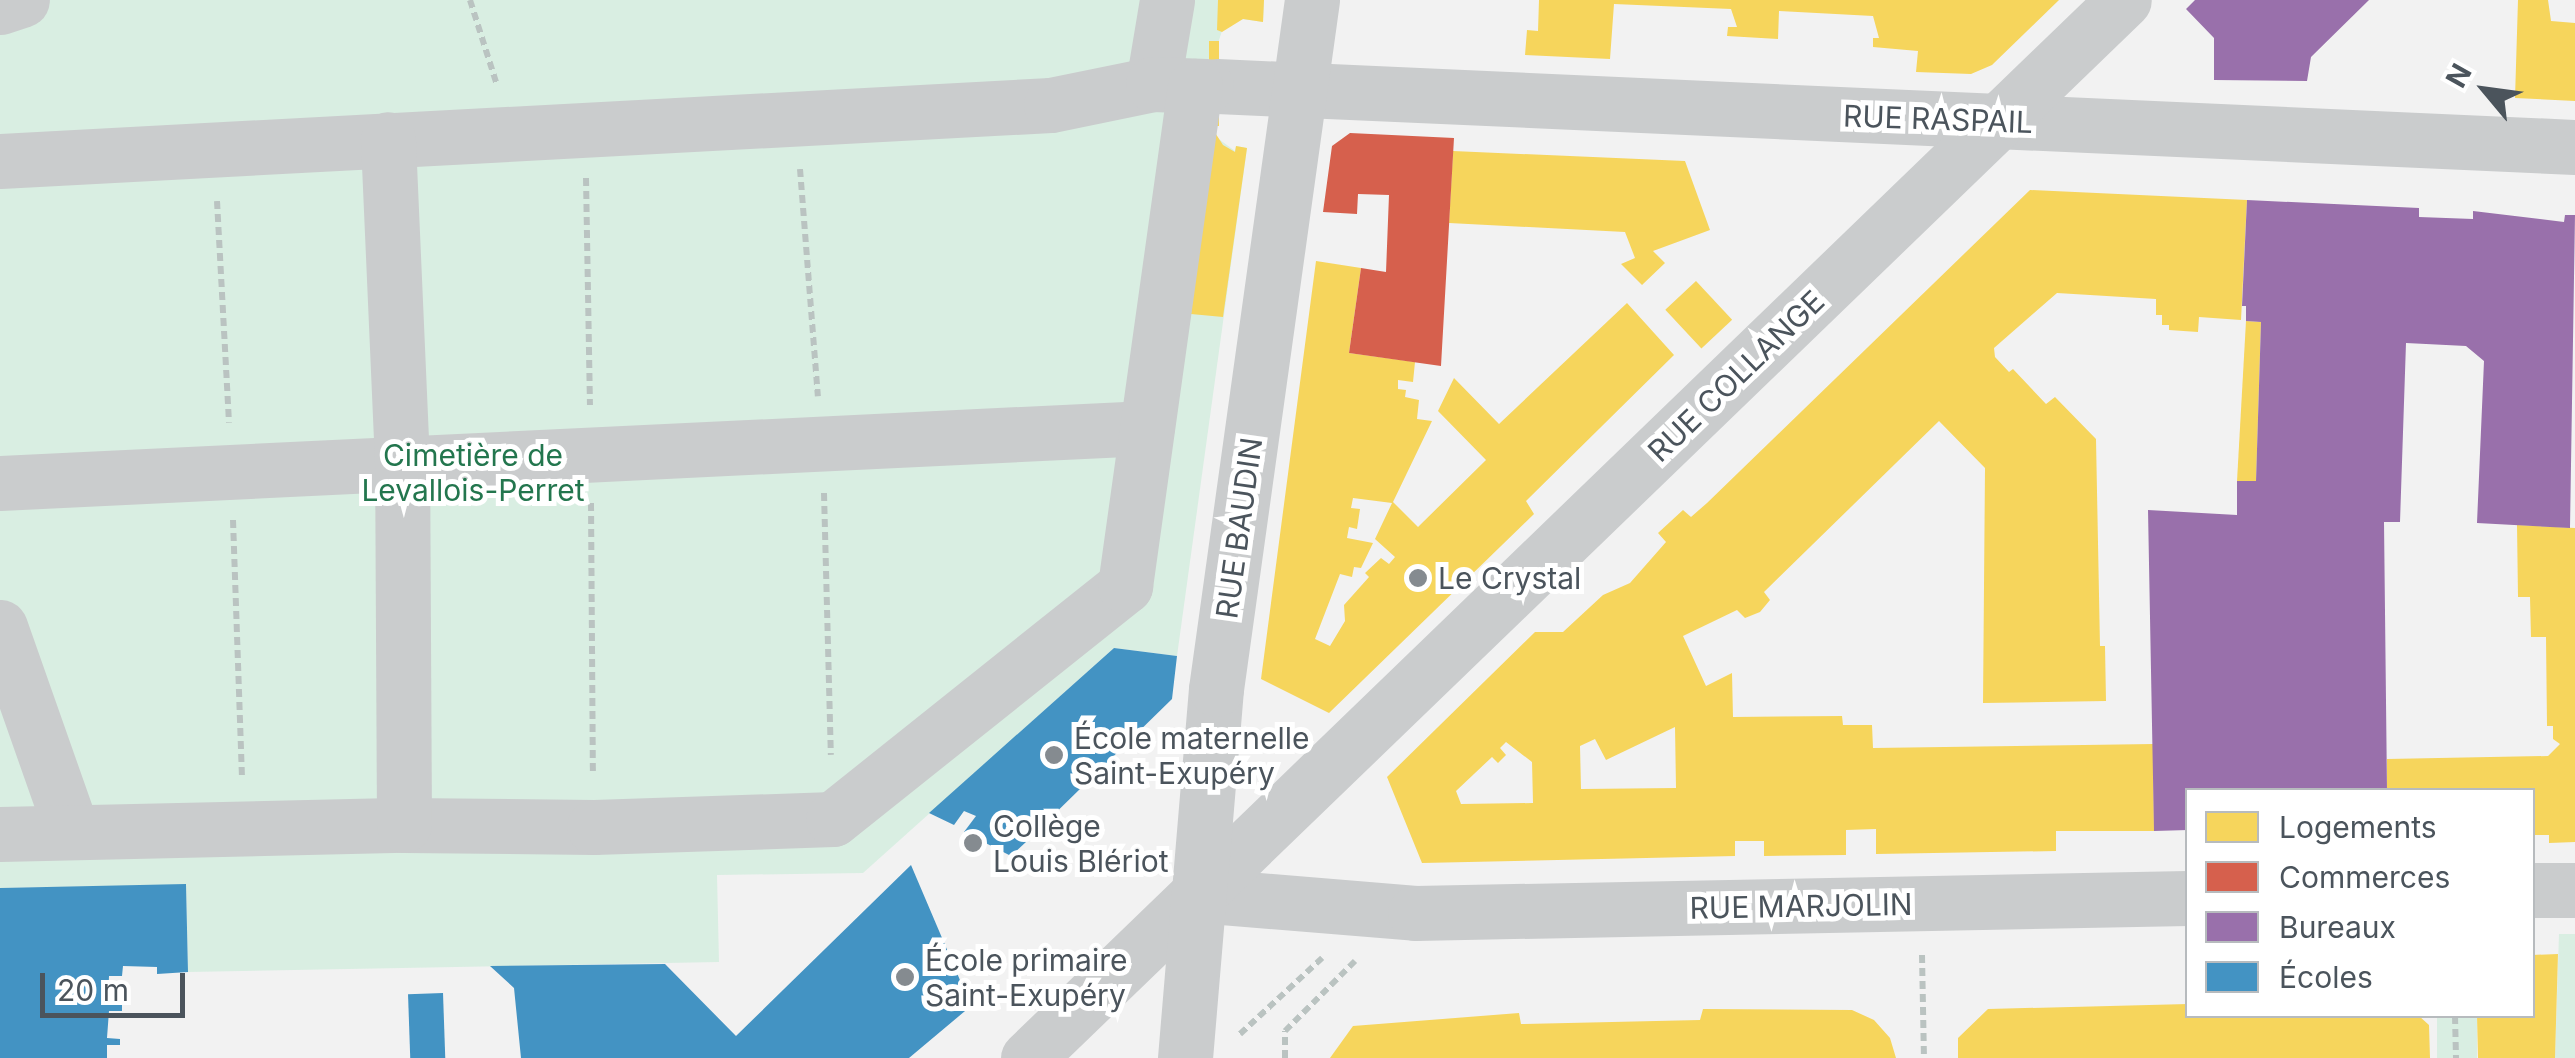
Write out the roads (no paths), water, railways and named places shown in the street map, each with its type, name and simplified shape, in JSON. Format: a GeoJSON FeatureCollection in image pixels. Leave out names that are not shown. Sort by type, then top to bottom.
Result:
{"type":"FeatureCollection","features":[{"type":"Feature","properties":{"kind":"street"},"geometry":{"type":"LineString","coordinates":[[0,8],[22,0]]}},
{"type":"Feature","properties":{"kind":"street"},"geometry":{"type":"LineString","coordinates":[[0,834],[832,819],[1126,586],[1192,85],[1167,0]]}},
{"type":"Feature","properties":{"kind":"street","name":"RUE BAUDIN"},"geometry":{"type":"LineString","coordinates":[[1185,1058],[1216,690],[1312,0]]}},
{"type":"Feature","properties":{"kind":"street","name":"RUE COLLANGE"},"geometry":{"type":"LineString","coordinates":[[1198,895],[2124,0]]}},
{"type":"Feature","properties":{"kind":"street","name":"RUE RASPAIL"},"geometry":{"type":"LineString","coordinates":[[0,161],[1050,105],[1192,85],[2575,147]]}},
{"type":"Feature","properties":{"kind":"street"},"geometry":{"type":"LineString","coordinates":[[388,139],[402,462],[404,825]]}},
{"type":"Feature","properties":{"kind":"street"},"geometry":{"type":"LineString","coordinates":[[0,483],[1147,428]]}},
{"type":"Feature","properties":{"kind":"street"},"geometry":{"type":"LineString","coordinates":[[0,627],[72,832]]}},
{"type":"Feature","properties":{"kind":"street"},"geometry":{"type":"LineString","coordinates":[[2535,890],[2575,890]]}},
{"type":"Feature","properties":{"kind":"street"},"geometry":{"type":"LineString","coordinates":[[1028,1058],[1198,895]]}},
{"type":"Feature","properties":{"kind":"street","name":"RUE MARJOLIN"},"geometry":{"type":"LineString","coordinates":[[1198,895],[1415,913],[2185,898]]}},
{"type":"Feature","properties":{"kind":"place","name":"Le Crystal"},"geometry":{"type":"Point","coordinates":[1418,578]}},
{"type":"Feature","properties":{"kind":"place","name":"École maternelle Saint-Exupéry"},"geometry":{"type":"Point","coordinates":[1054,755]}},
{"type":"Feature","properties":{"kind":"place","name":"Collège Louis Blériot"},"geometry":{"type":"Point","coordinates":[973,843]}},
{"type":"Feature","properties":{"kind":"place","name":"École primaire Saint-Exupéry"},"geometry":{"type":"Point","coordinates":[905,977]}},
{"type":"Feature","properties":{"kind":"park label","name":"Cimetière de Levallois-Perret"},"geometry":{"type":"Point","coordinates":[473,472]}}]}
